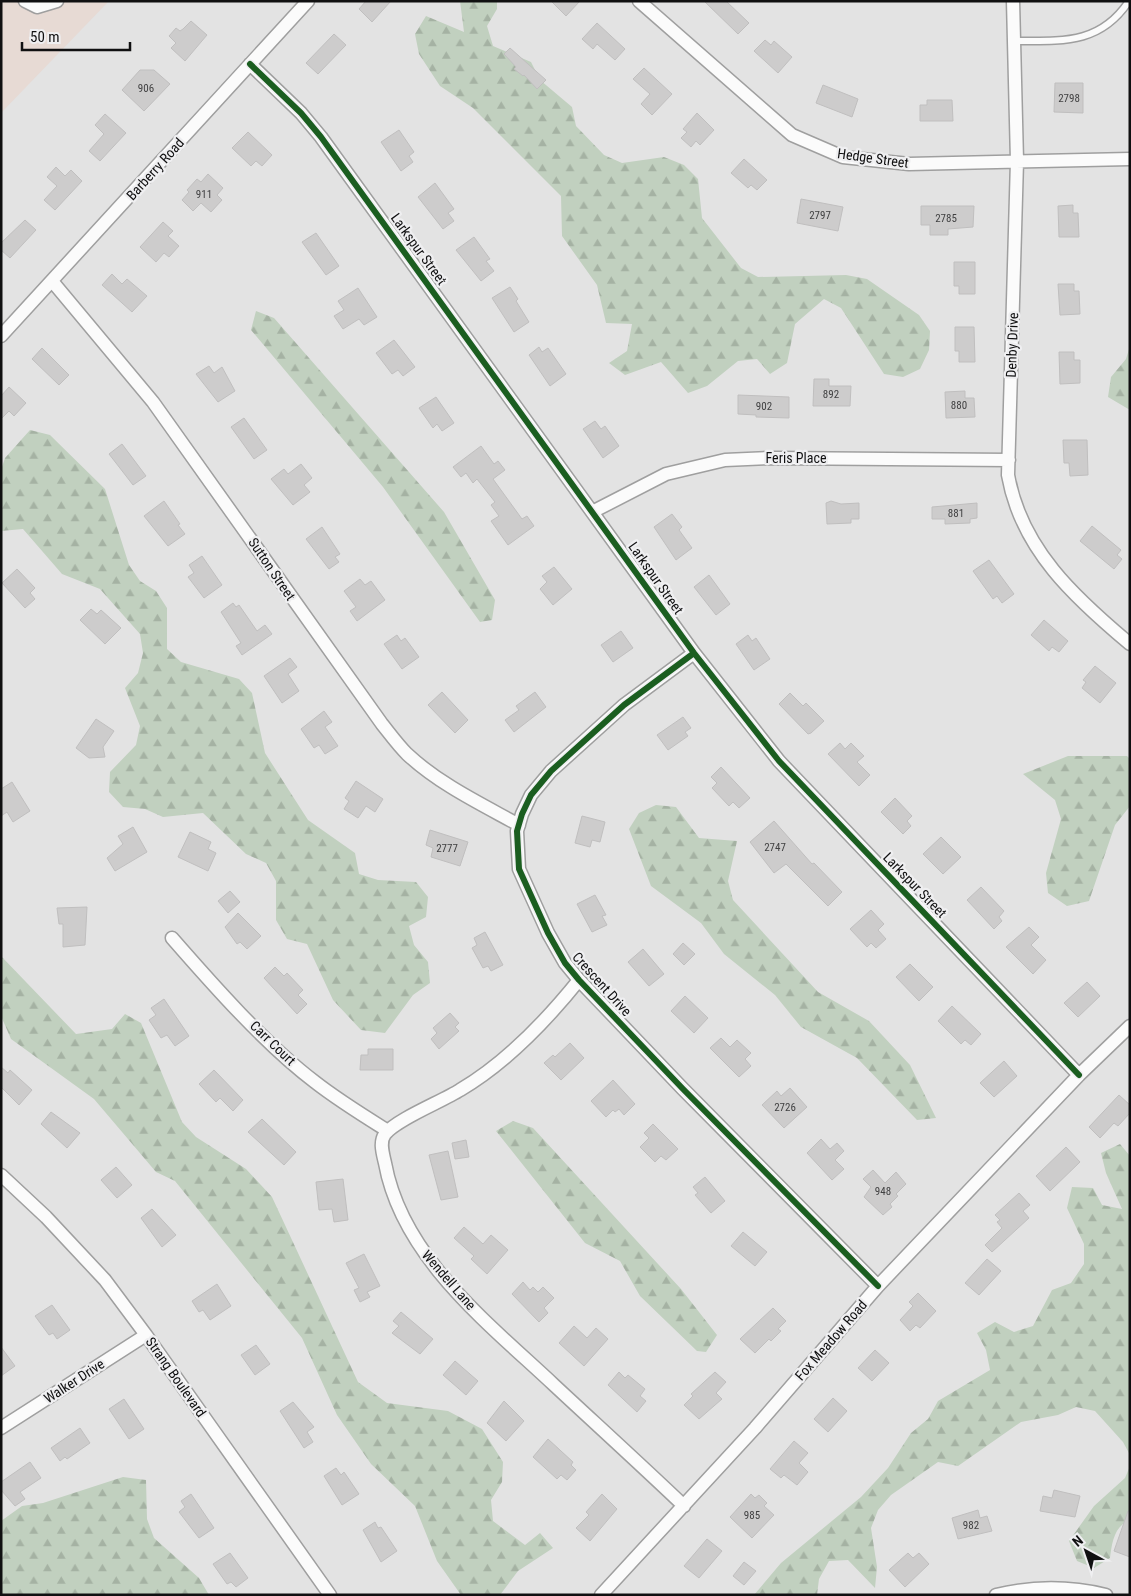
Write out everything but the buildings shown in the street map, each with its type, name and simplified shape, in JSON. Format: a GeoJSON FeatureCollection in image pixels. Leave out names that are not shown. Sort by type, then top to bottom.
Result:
{"type":"FeatureCollection","features":[{"type":"Feature","properties":{"kind":"street"},"geometry":{"type":"LineString","coordinates":[[25,1],[37,7],[56,1]]}},
{"type":"Feature","properties":{"kind":"street","name":"Barberry Road"},"geometry":{"type":"LineString","coordinates":[[1,336],[308,1]]}},
{"type":"Feature","properties":{"kind":"street","name":"Hedge Street"},"geometry":{"type":"LineString","coordinates":[[639,1],[792,135],[817,148],[843,157],[909,164],[1130,159]]}},
{"type":"Feature","properties":{"kind":"street","name":"Denby Drive"},"geometry":{"type":"LineString","coordinates":[[1013,1],[1017,161],[1008,476],[1013,501],[1035,546],[1052,570],[1074,594],[1130,644]]}},
{"type":"Feature","properties":{"kind":"street","name":"Larkspur Street"},"geometry":{"type":"LineString","coordinates":[[250,64],[301,113],[321,137],[594,511],[694,653],[780,761],[1079,1074]]}},
{"type":"Feature","properties":{"kind":"street","name":"Sutton Street"},"geometry":{"type":"LineString","coordinates":[[52,281],[153,402],[382,724],[400,746],[424,769],[476,802],[519,825]]}},
{"type":"Feature","properties":{"kind":"street","name":"Feris Place"},"geometry":{"type":"LineString","coordinates":[[594,511],[666,474],[725,460],[770,458],[1009,460]]}},
{"type":"Feature","properties":{"kind":"street","name":"Crescent Drive"},"geometry":{"type":"LineString","coordinates":[[694,653],[624,705],[552,771],[531,795],[519,825],[519,869],[548,933],[565,963],[579,980],[683,1089],[878,1286]]}},
{"type":"Feature","properties":{"kind":"street","name":"Carr Court"},"geometry":{"type":"LineString","coordinates":[[172,938],[262,1034],[314,1081],[388,1131]]}},
{"type":"Feature","properties":{"kind":"street"},"geometry":{"type":"LineString","coordinates":[[388,1131],[461,1090],[486,1072],[514,1049],[560,1003],[579,980]]}},
{"type":"Feature","properties":{"kind":"street","name":"Fox Meadow Road"},"geometry":{"type":"LineString","coordinates":[[601,1595],[755,1428],[878,1286],[1079,1074],[1130,1026]]}},
{"type":"Feature","properties":{"kind":"street","name":"Wendell Lane"},"geometry":{"type":"LineString","coordinates":[[388,1131],[385,1134],[382,1146],[388,1179],[400,1211],[418,1243],[436,1268],[486,1322],[684,1506]]}},
{"type":"Feature","properties":{"kind":"street","name":"Strang Boulevard"},"geometry":{"type":"LineString","coordinates":[[1,1175],[76,1246],[105,1280],[330,1595]]}},
{"type":"Feature","properties":{"kind":"street","name":"Walker Drive"},"geometry":{"type":"LineString","coordinates":[[1,1428],[146,1335]]}},
{"type":"Feature","properties":{"kind":"street"},"geometry":{"type":"LineString","coordinates":[[996,1595],[1022,1588],[1053,1587],[1106,1595]]}},
{"type":"Feature","properties":{"kind":"lane"},"geometry":{"type":"LineString","coordinates":[[1014,41],[1058,41],[1085,36],[1108,25],[1118,17],[1129,1]]}},
{"type":"Feature","properties":{"kind":"shaded area"},"geometry":{"type":"Polygon","coordinates":[[[1,1],[109,1],[1,113],[1,1]]]}},
{"type":"Feature","properties":{"kind":"green space"},"geometry":{"type":"Polygon","coordinates":[[[460,1],[497,1],[497,9],[487,26],[493,46],[531,62],[540,80],[572,107],[576,126],[604,155],[622,163],[664,157],[684,165],[698,179],[702,218],[741,268],[758,277],[846,275],[867,279],[919,315],[930,331],[929,350],[920,369],[903,377],[884,374],[841,308],[824,299],[795,324],[787,363],[770,374],[757,359],[738,361],[707,386],[688,393],[661,362],[625,375],[609,363],[627,351],[632,324],[606,323],[597,285],[562,236],[561,196],[473,108],[440,86],[419,54],[415,34],[426,16],[464,32],[460,1]]]}},
{"type":"Feature","properties":{"kind":"green space"},"geometry":{"type":"Polygon","coordinates":[[[256,311],[274,318],[444,512],[495,600],[492,620],[480,622],[383,487],[251,330],[256,311]]]}},
{"type":"Feature","properties":{"kind":"green space"},"geometry":{"type":"Polygon","coordinates":[[[1130,346],[1130,410],[1108,397],[1111,377],[1126,359],[1130,346]]]}},
{"type":"Feature","properties":{"kind":"green space"},"geometry":{"type":"Polygon","coordinates":[[[30,430],[50,435],[105,489],[129,565],[140,581],[156,591],[167,608],[167,649],[181,662],[239,679],[252,693],[265,753],[308,820],[355,853],[359,874],[378,880],[416,882],[428,897],[426,917],[409,926],[414,945],[428,962],[430,983],[413,995],[385,1033],[361,1030],[333,1000],[307,944],[287,939],[276,920],[276,881],[266,863],[246,854],[203,813],[163,817],[145,809],[123,807],[109,792],[110,772],[136,745],[140,726],[125,688],[138,673],[143,653],[140,634],[100,589],[62,574],[23,529],[1,531],[1,470],[5,458],[30,430]]]}},
{"type":"Feature","properties":{"kind":"green space"},"geometry":{"type":"Polygon","coordinates":[[[1068,756],[1127,756],[1130,759],[1130,806],[1115,825],[1089,901],[1067,906],[1048,893],[1046,873],[1061,819],[1055,800],[1023,774],[1068,756]]]}},
{"type":"Feature","properties":{"kind":"green space"},"geometry":{"type":"Polygon","coordinates":[[[656,805],[676,807],[699,838],[737,841],[728,881],[733,900],[818,992],[869,1021],[910,1065],[936,1118],[917,1120],[857,1058],[801,1027],[775,995],[724,954],[701,923],[651,886],[629,829],[639,813],[656,805]]]}},
{"type":"Feature","properties":{"kind":"green space"},"geometry":{"type":"Polygon","coordinates":[[[1,956],[76,1034],[112,1029],[125,1014],[141,1023],[182,1122],[196,1137],[246,1169],[272,1197],[358,1382],[387,1403],[448,1411],[482,1429],[503,1462],[502,1482],[491,1500],[493,1521],[525,1545],[540,1533],[553,1548],[518,1571],[500,1595],[461,1595],[437,1561],[415,1506],[371,1464],[337,1415],[302,1338],[175,1181],[156,1172],[94,1099],[11,1039],[1,1016],[1,956]]]}},
{"type":"Feature","properties":{"kind":"green space"},"geometry":{"type":"Polygon","coordinates":[[[513,1121],[533,1128],[681,1289],[717,1335],[706,1352],[697,1351],[640,1296],[620,1261],[585,1243],[496,1131],[513,1121]]]}},
{"type":"Feature","properties":{"kind":"green space"},"geometry":{"type":"Polygon","coordinates":[[[1120,1144],[1130,1156],[1130,1455],[1123,1442],[1095,1411],[1076,1407],[1058,1415],[1021,1422],[958,1466],[938,1462],[891,1495],[878,1510],[871,1528],[877,1567],[875,1588],[848,1560],[829,1561],[819,1579],[817,1595],[754,1595],[781,1563],[861,1497],[888,1468],[911,1433],[928,1419],[938,1401],[990,1370],[986,1350],[977,1333],[995,1322],[1014,1332],[1033,1326],[1052,1290],[1071,1283],[1084,1264],[1084,1244],[1067,1208],[1072,1187],[1093,1188],[1102,1205],[1122,1209],[1106,1173],[1101,1153],[1120,1144]]]}},
{"type":"Feature","properties":{"kind":"green space"},"geometry":{"type":"Polygon","coordinates":[[[1130,1466],[1130,1520],[1120,1526],[1117,1531],[1110,1558],[1094,1568],[1077,1561],[1069,1541],[1094,1506],[1125,1478],[1130,1466]]]}},
{"type":"Feature","properties":{"kind":"green space"},"geometry":{"type":"Polygon","coordinates":[[[123,1477],[146,1480],[147,1519],[154,1538],[199,1578],[209,1595],[1,1595],[1,1521],[22,1506],[43,1503],[123,1477]]]}},
{"type":"Feature","properties":{"kind":"cycle path"},"geometry":{"type":"LineString","coordinates":[[250,64],[301,113],[321,137],[694,653],[779,761],[1079,1075]]}},
{"type":"Feature","properties":{"kind":"cycle path"},"geometry":{"type":"LineString","coordinates":[[694,653],[624,705],[551,771],[531,795],[522,814],[517,831],[519,869],[548,933],[565,963],[579,980],[683,1089],[878,1286]]}}]}
